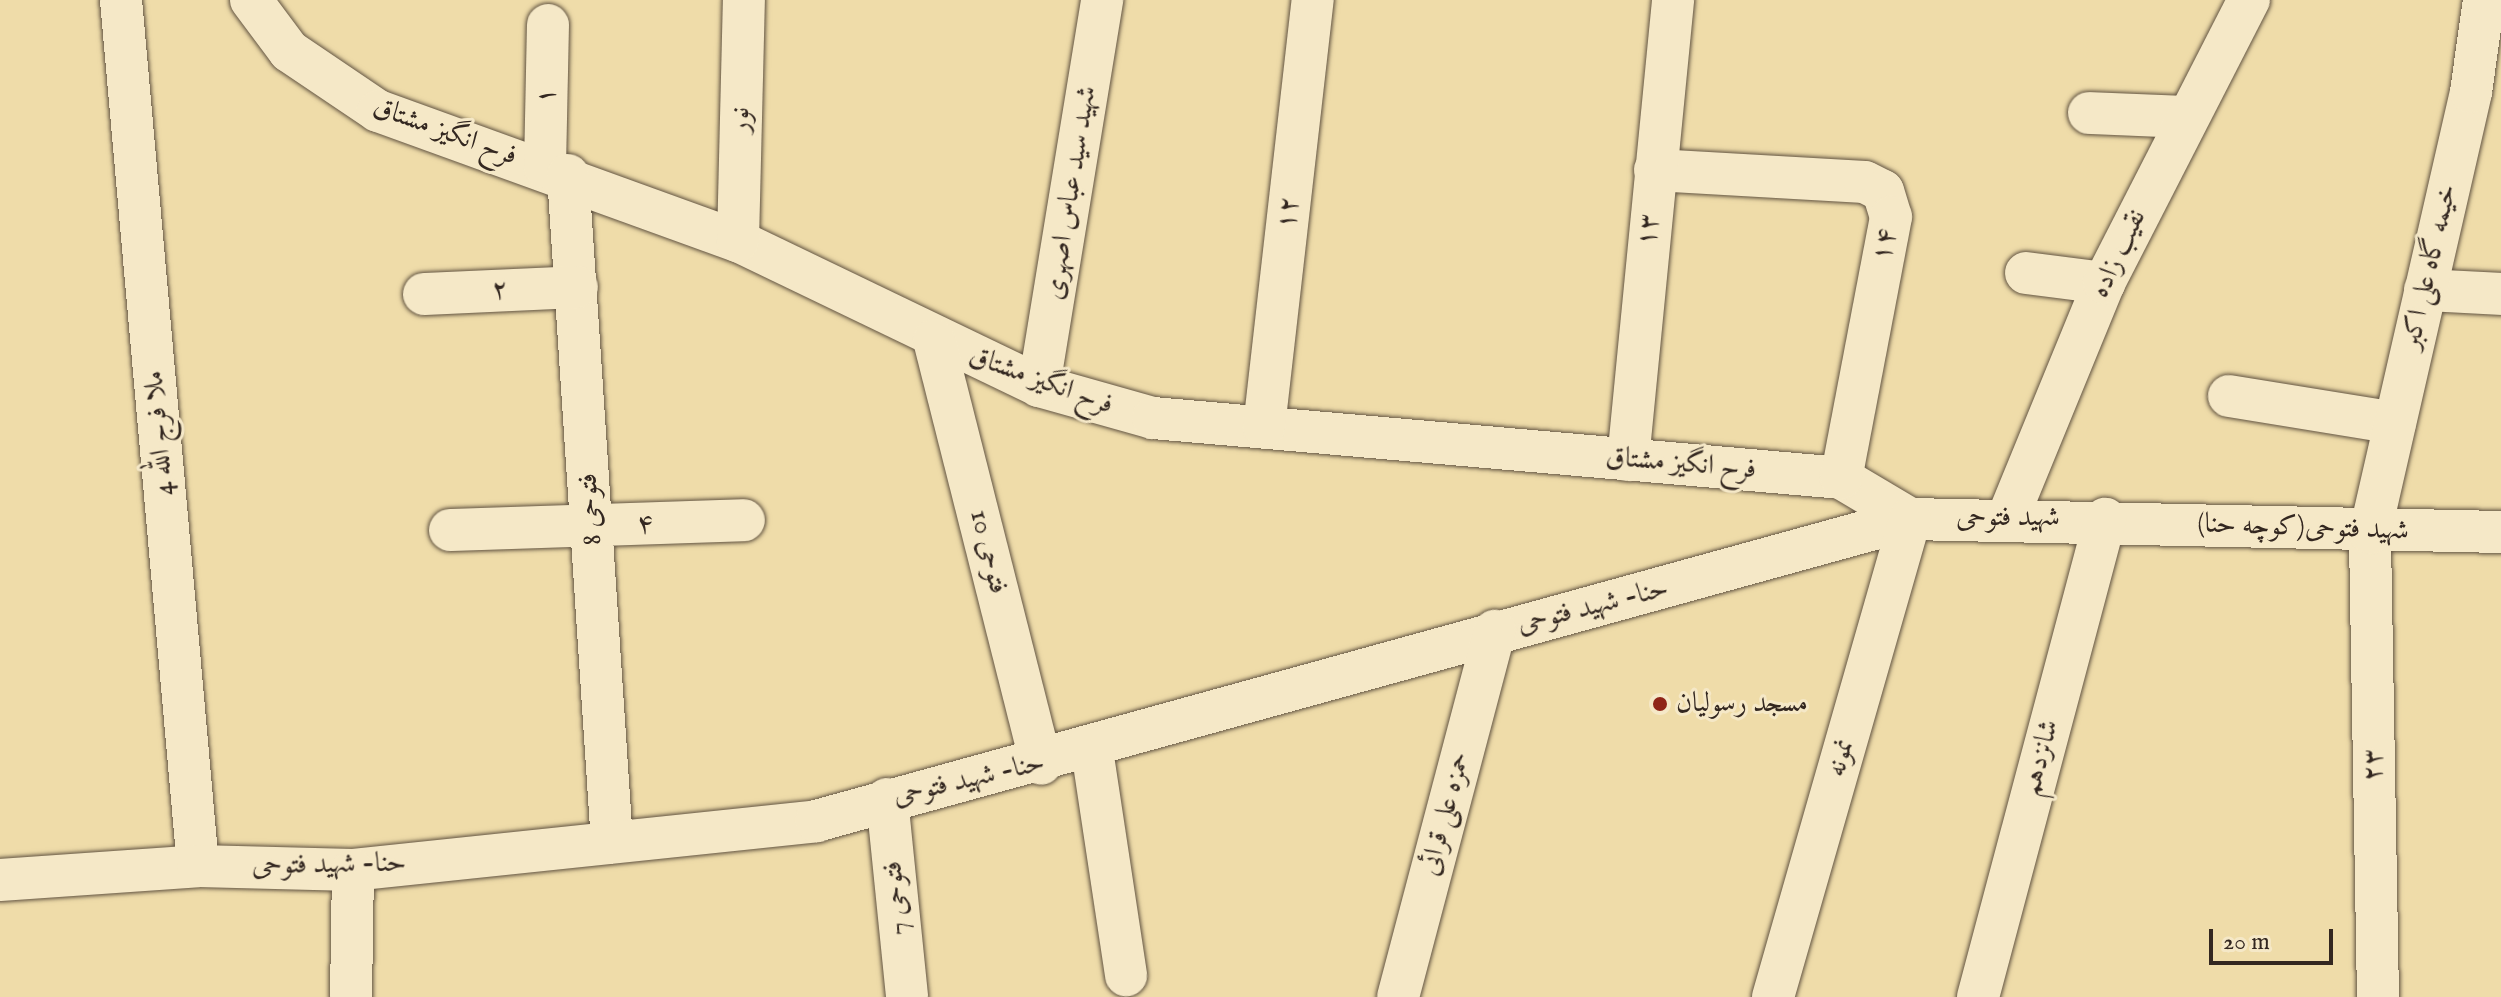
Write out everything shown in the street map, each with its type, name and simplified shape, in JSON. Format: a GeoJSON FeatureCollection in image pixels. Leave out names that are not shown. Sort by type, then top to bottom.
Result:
{"type":"FeatureCollection","features":[{"type":"Feature","properties":{"kind":"street","name":"4 ملا فرج الله"},"geometry":{"type":"LineString","coordinates":[[121,0],[198,866]]}},
{"type":"Feature","properties":{"kind":"street","name":"فرح انگیز مشتاق"},"geometry":{"type":"LineString","coordinates":[[251,0],[289,51],[336,89],[426,131],[557,171],[738,241],[934,340],[1039,386],[1143,416],[1841,478],[1910,519]]}},
{"type":"Feature","properties":{"kind":"street","name":"نور"},"geometry":{"type":"LineString","coordinates":[[738,241],[744,0]]}},
{"type":"Feature","properties":{"kind":"street","name":"شهید سید عباس اصهری"},"geometry":{"type":"LineString","coordinates":[[1039,386],[1102,0]]}},
{"type":"Feature","properties":{"kind":"street","name":"۱۲"},"geometry":{"type":"LineString","coordinates":[[1264,427],[1313,0]]}},
{"type":"Feature","properties":{"kind":"street","name":"۱۳"},"geometry":{"type":"LineString","coordinates":[[1628,460],[1673,0]]}},
{"type":"Feature","properties":{"kind":"street","name":"نقیب زاده"},"geometry":{"type":"LineString","coordinates":[[2008,517],[2104,283],[2183,117],[2249,0]]}},
{"type":"Feature","properties":{"kind":"street","name":"خیمه گاه علی اکبر"},"geometry":{"type":"LineString","coordinates":[[2370,533],[2425,290],[2486,94],[2484,0]]}},
{"type":"Feature","properties":{"kind":"street","name":"۱"},"geometry":{"type":"LineString","coordinates":[[548,25],[557,171]]}},
{"type":"Feature","properties":{"kind":"street"},"geometry":{"type":"LineString","coordinates":[[2089,113],[2183,117]]}},
{"type":"Feature","properties":{"kind":"street","name":"۱۴"},"geometry":{"type":"LineString","coordinates":[[1655,170],[1865,182],[1883,191],[1891,217],[1841,478]]}},
{"type":"Feature","properties":{"kind":"street","name":"فتوحی 8"},"geometry":{"type":"LineString","coordinates":[[557,171],[577,287],[612,843]]}},
{"type":"Feature","properties":{"kind":"street"},"geometry":{"type":"LineString","coordinates":[[2026,273],[2104,283]]}},
{"type":"Feature","properties":{"kind":"street","name":"۲"},"geometry":{"type":"LineString","coordinates":[[424,294],[577,287]]}},
{"type":"Feature","properties":{"kind":"street"},"geometry":{"type":"LineString","coordinates":[[2425,290],[2501,294]]}},
{"type":"Feature","properties":{"kind":"street","name":"فتوحی 10"},"geometry":{"type":"LineString","coordinates":[[934,340],[1041,764]]}},
{"type":"Feature","properties":{"kind":"street"},"geometry":{"type":"LineString","coordinates":[[2229,396],[2395,423]]}},
{"type":"Feature","properties":{"kind":"street","name":"حنا- شهید فتوحی"},"geometry":{"type":"LineString","coordinates":[[0,880],[198,866],[353,870],[816,821],[887,799],[1092,750],[1495,631],[1735,573],[1910,519]]}},
{"type":"Feature","properties":{"kind":"street","name":"شهید فتوحی"},"geometry":{"type":"LineString","coordinates":[[1910,519],[2105,519]]}},
{"type":"Feature","properties":{"kind":"street","name":"نمونه"},"geometry":{"type":"LineString","coordinates":[[1773,997],[1910,519]]}},
{"type":"Feature","properties":{"kind":"street","name":"(کوچه حنا)شهید فتوحی"},"geometry":{"type":"LineString","coordinates":[[2105,519],[2370,533],[2501,532]]}},
{"type":"Feature","properties":{"kind":"street","name":"شانزدهم"},"geometry":{"type":"LineString","coordinates":[[1978,997],[2105,519]]}},
{"type":"Feature","properties":{"kind":"street","name":"۴"},"geometry":{"type":"LineString","coordinates":[[450,530],[744,520]]}},
{"type":"Feature","properties":{"kind":"street","name":"۲۳"},"geometry":{"type":"LineString","coordinates":[[2370,533],[2378,997]]}},
{"type":"Feature","properties":{"kind":"street","name":"حمزه علی قرائی"},"geometry":{"type":"LineString","coordinates":[[1398,997],[1495,631]]}},
{"type":"Feature","properties":{"kind":"street"},"geometry":{"type":"LineString","coordinates":[[1092,750],[1126,975]]}},
{"type":"Feature","properties":{"kind":"street","name":"فتوحی 7"},"geometry":{"type":"LineString","coordinates":[[887,799],[907,997]]}},
{"type":"Feature","properties":{"kind":"street"},"geometry":{"type":"LineString","coordinates":[[351,997],[353,870]]}},
{"type":"Feature","properties":{"kind":"place","name":"مسجد رسولیان"},"geometry":{"type":"Point","coordinates":[1660,704]}}]}
